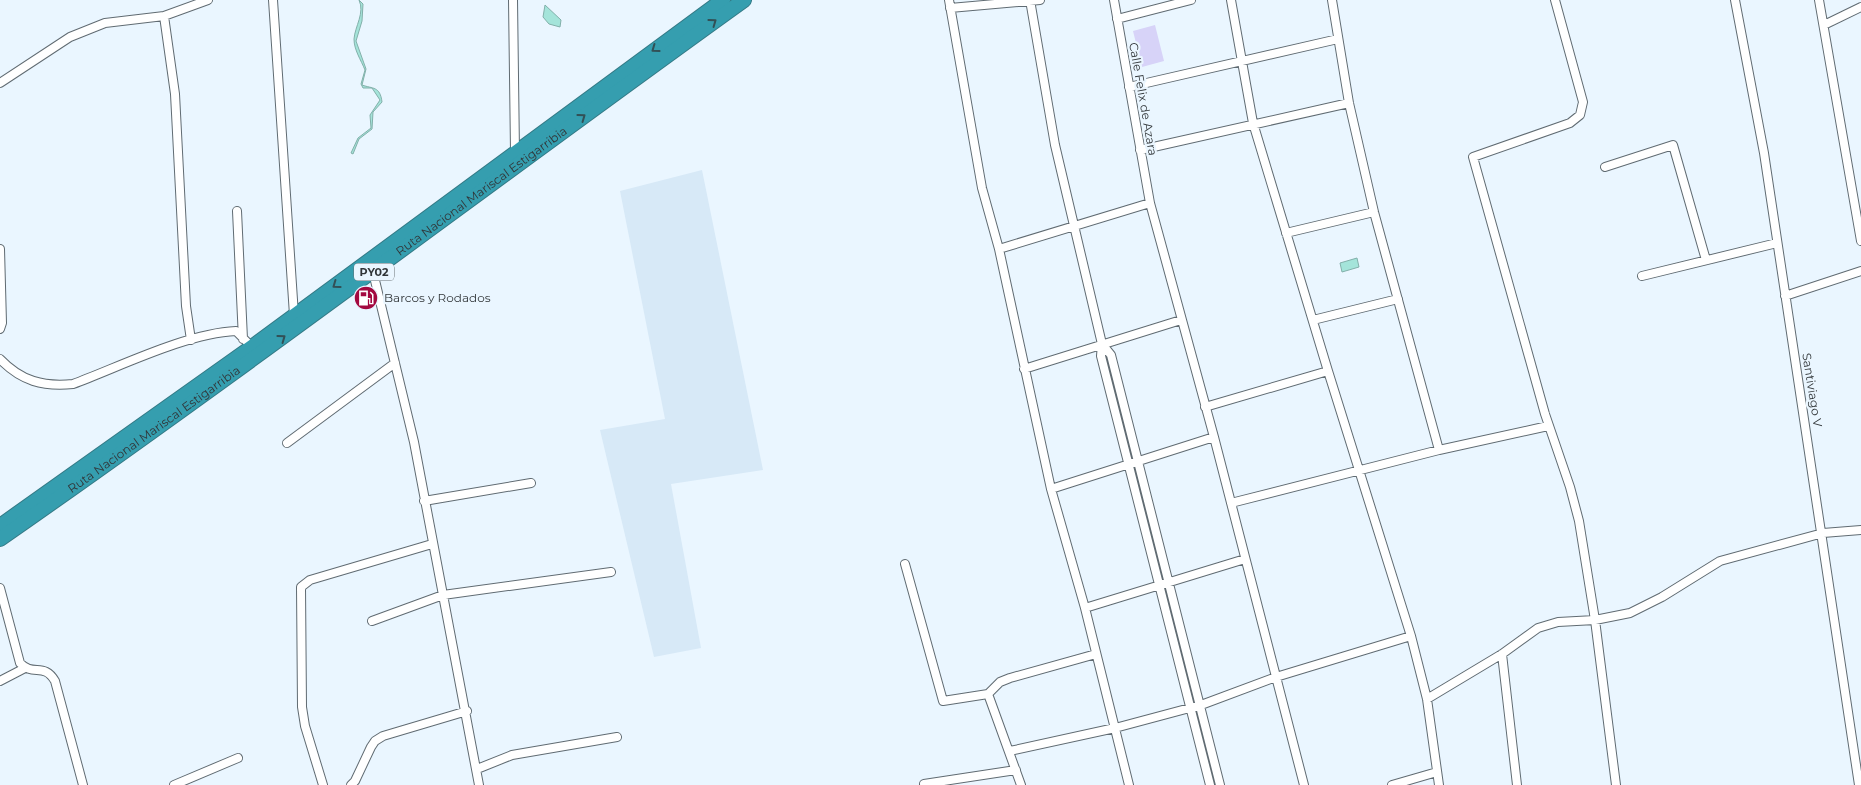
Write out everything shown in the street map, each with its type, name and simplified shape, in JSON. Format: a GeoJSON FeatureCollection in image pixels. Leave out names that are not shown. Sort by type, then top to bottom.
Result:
{"type":"FeatureCollection","features":[{"type":"Feature","properties":{"kind":"highway","name":"Ruta Nacional Mariscal Estigarribia"},"geometry":{"type":"LineString","coordinates":[[0,526],[248,343],[372,267],[515,152],[723,0]]}},
{"type":"Feature","properties":{"kind":"highway","name":"Ruta Nacional Mariscal Estigarribia"},"geometry":{"type":"LineString","coordinates":[[0,539],[372,267],[744,0]]}},
{"type":"Feature","properties":{"kind":"street"},"geometry":{"type":"LineString","coordinates":[[0,83],[70,37],[105,23],[164,16],[208,0]]}},
{"type":"Feature","properties":{"kind":"street"},"geometry":{"type":"LineString","coordinates":[[273,0],[294,315]]}},
{"type":"Feature","properties":{"kind":"street"},"geometry":{"type":"LineString","coordinates":[[512,0],[515,152]]}},
{"type":"Feature","properties":{"kind":"street"},"geometry":{"type":"LineString","coordinates":[[1030,0],[1055,145],[1102,344],[1101,356],[1210,785]]}},
{"type":"Feature","properties":{"kind":"street"},"geometry":{"type":"LineString","coordinates":[[1040,0],[950,4],[982,188],[999,249],[1051,489],[1084,608],[1129,785]]}},
{"type":"Feature","properties":{"kind":"street","name":"Calle Felix de Azara"},"geometry":{"type":"LineString","coordinates":[[1114,0],[1150,203],[1214,437],[1304,785]]}},
{"type":"Feature","properties":{"kind":"street"},"geometry":{"type":"LineString","coordinates":[[1117,20],[1191,0]]}},
{"type":"Feature","properties":{"kind":"street"},"geometry":{"type":"LineString","coordinates":[[1231,0],[1240,60],[1253,123],[1411,636],[1427,699],[1439,785]]}},
{"type":"Feature","properties":{"kind":"street"},"geometry":{"type":"LineString","coordinates":[[1332,0],[1349,103],[1374,212],[1439,450]]}},
{"type":"Feature","properties":{"kind":"street"},"geometry":{"type":"LineString","coordinates":[[1556,0],[1576,78],[1582,90],[1583,102],[1580,115],[1570,123],[1473,157],[1548,426],[1575,504],[1595,620],[1616,785]]}},
{"type":"Feature","properties":{"kind":"street","name":"Santiviago V"},"geometry":{"type":"LineString","coordinates":[[1735,0],[1764,153],[1859,785]]}},
{"type":"Feature","properties":{"kind":"street"},"geometry":{"type":"LineString","coordinates":[[1819,0],[1861,241]]}},
{"type":"Feature","properties":{"kind":"street"},"geometry":{"type":"LineString","coordinates":[[1824,25],[1861,7]]}},
{"type":"Feature","properties":{"kind":"street"},"geometry":{"type":"LineString","coordinates":[[164,16],[175,94],[186,306],[191,340]]}},
{"type":"Feature","properties":{"kind":"street"},"geometry":{"type":"LineString","coordinates":[[1129,87],[1338,38]]}},
{"type":"Feature","properties":{"kind":"street"},"geometry":{"type":"LineString","coordinates":[[1140,150],[1253,123],[1349,103]]}},
{"type":"Feature","properties":{"kind":"street"},"geometry":{"type":"LineString","coordinates":[[1605,167],[1674,145],[1706,260]]}},
{"type":"Feature","properties":{"kind":"street"},"geometry":{"type":"LineString","coordinates":[[999,249],[1150,203]]}},
{"type":"Feature","properties":{"kind":"street"},"geometry":{"type":"LineString","coordinates":[[236,211],[248,343]]}},
{"type":"Feature","properties":{"kind":"street"},"geometry":{"type":"LineString","coordinates":[[1286,233],[1374,212]]}},
{"type":"Feature","properties":{"kind":"street"},"geometry":{"type":"LineString","coordinates":[[1642,276],[1777,243]]}},
{"type":"Feature","properties":{"kind":"street"},"geometry":{"type":"LineString","coordinates":[[0,249],[2,323],[0,329]]}},
{"type":"Feature","properties":{"kind":"street"},"geometry":{"type":"LineString","coordinates":[[372,267],[414,442],[432,544],[467,710],[479,785]]}},
{"type":"Feature","properties":{"kind":"street"},"geometry":{"type":"LineString","coordinates":[[1785,296],[1861,271]]}},
{"type":"Feature","properties":{"kind":"street"},"geometry":{"type":"LineString","coordinates":[[1313,320],[1398,299]]}},
{"type":"Feature","properties":{"kind":"street"},"geometry":{"type":"LineString","coordinates":[[1024,369],[1181,320]]}},
{"type":"Feature","properties":{"kind":"street"},"geometry":{"type":"LineString","coordinates":[[0,359],[17,374],[30,380],[56,386],[73,384],[191,340],[220,332],[236,331],[248,343]]}},
{"type":"Feature","properties":{"kind":"street"},"geometry":{"type":"LineString","coordinates":[[1102,344],[1111,355],[1220,785]]}},
{"type":"Feature","properties":{"kind":"street"},"geometry":{"type":"LineString","coordinates":[[287,443],[395,363]]}},
{"type":"Feature","properties":{"kind":"street"},"geometry":{"type":"LineString","coordinates":[[1206,407],[1328,371]]}},
{"type":"Feature","properties":{"kind":"street"},"geometry":{"type":"LineString","coordinates":[[1231,504],[1439,450],[1548,426]]}},
{"type":"Feature","properties":{"kind":"street"},"geometry":{"type":"LineString","coordinates":[[1051,489],[1214,437]]}},
{"type":"Feature","properties":{"kind":"street"},"geometry":{"type":"LineString","coordinates":[[424,501],[531,483]]}},
{"type":"Feature","properties":{"kind":"street"},"geometry":{"type":"LineString","coordinates":[[1427,699],[1502,654],[1538,628],[1558,622],[1595,620],[1630,613],[1720,561],[1822,534],[1861,530]]}},
{"type":"Feature","properties":{"kind":"street"},"geometry":{"type":"LineString","coordinates":[[323,785],[305,726],[302,707],[301,587],[310,580],[432,544]]}},
{"type":"Feature","properties":{"kind":"street"},"geometry":{"type":"LineString","coordinates":[[1084,608],[1245,559]]}},
{"type":"Feature","properties":{"kind":"street"},"geometry":{"type":"LineString","coordinates":[[905,564],[943,701],[988,694],[1000,682],[1010,678],[1096,654]]}},
{"type":"Feature","properties":{"kind":"street"},"geometry":{"type":"LineString","coordinates":[[372,622],[443,596],[611,572]]}},
{"type":"Feature","properties":{"kind":"street"},"geometry":{"type":"LineString","coordinates":[[0,588],[20,663],[25,668]]}},
{"type":"Feature","properties":{"kind":"street"},"geometry":{"type":"LineString","coordinates":[[1010,751],[1115,728],[1191,708],[1276,677],[1411,636]]}},
{"type":"Feature","properties":{"kind":"street"},"geometry":{"type":"LineString","coordinates":[[1502,654],[1517,785]]}},
{"type":"Feature","properties":{"kind":"street"},"geometry":{"type":"LineString","coordinates":[[0,680],[25,668],[50,672],[55,681],[83,785]]}},
{"type":"Feature","properties":{"kind":"street"},"geometry":{"type":"LineString","coordinates":[[988,694],[1021,785]]}},
{"type":"Feature","properties":{"kind":"street"},"geometry":{"type":"LineString","coordinates":[[351,785],[375,741],[383,736],[467,710]]}},
{"type":"Feature","properties":{"kind":"street"},"geometry":{"type":"LineString","coordinates":[[477,769],[512,755],[617,737]]}},
{"type":"Feature","properties":{"kind":"street"},"geometry":{"type":"LineString","coordinates":[[174,785],[238,758]]}},
{"type":"Feature","properties":{"kind":"street"},"geometry":{"type":"LineString","coordinates":[[924,784],[1016,770]]}},
{"type":"Feature","properties":{"kind":"street"},"geometry":{"type":"LineString","coordinates":[[1392,785],[1438,772]]}},
{"type":"Feature","properties":{"kind":"shaded area"},"geometry":{"type":"Polygon","coordinates":[[[359,0],[363,4],[362,21],[356,41],[366,69],[362,85],[373,88],[378,91],[382,102],[373,112],[372,129],[359,139],[353,154],[351,153],[358,138],[371,128],[370,115],[380,100],[372,88],[363,88],[361,84],[365,70],[354,43],[361,10],[359,0]]]}},
{"type":"Feature","properties":{"kind":"shaded area"},"geometry":{"type":"Polygon","coordinates":[[[545,5],[561,20],[560,27],[549,24],[543,17],[545,5]]]}},
{"type":"Feature","properties":{"kind":"shaded area"},"geometry":{"type":"Polygon","coordinates":[[[1155,25],[1164,61],[1142,67],[1133,31],[1155,25]]]}},
{"type":"Feature","properties":{"kind":"shaded area"},"geometry":{"type":"Polygon","coordinates":[[[702,170],[763,470],[671,484],[701,648],[654,657],[600,430],[665,419],[620,191],[702,170]]]}},
{"type":"Feature","properties":{"kind":"shaded area"},"geometry":{"type":"Polygon","coordinates":[[[1357,258],[1359,267],[1342,272],[1340,263],[1357,258]]]}},
{"type":"Feature","properties":{"kind":"place","name":"Barcos y Rodados"},"geometry":{"type":"Point","coordinates":[366,298]}}]}
